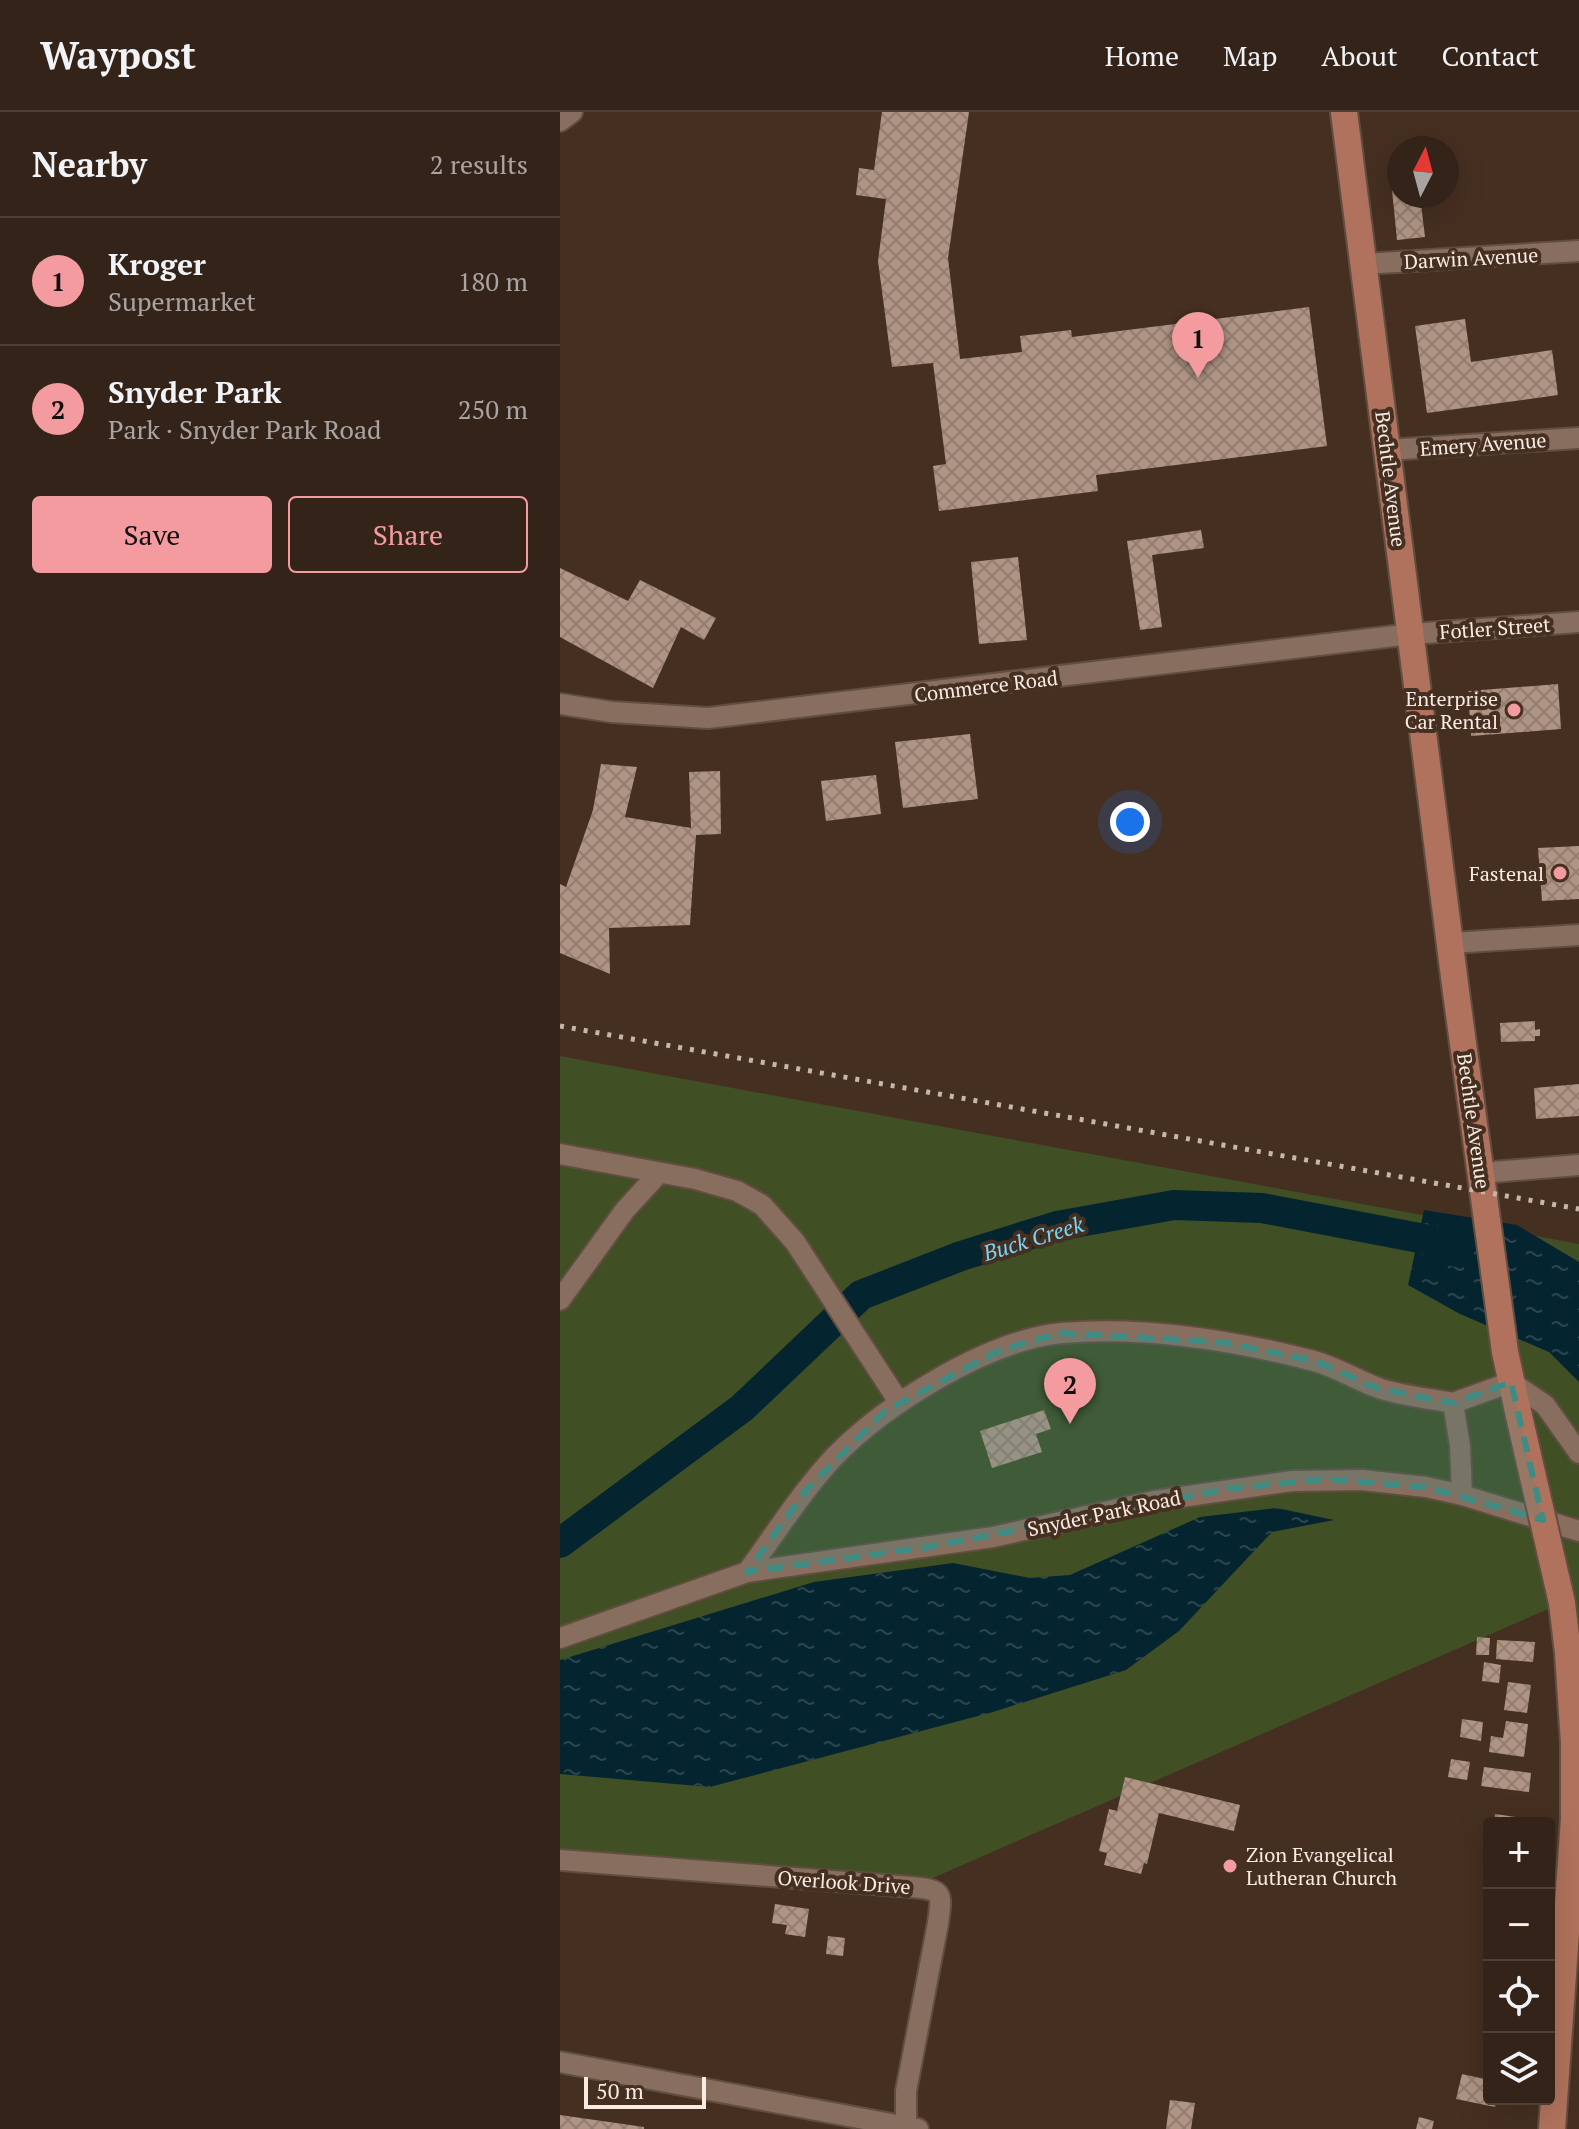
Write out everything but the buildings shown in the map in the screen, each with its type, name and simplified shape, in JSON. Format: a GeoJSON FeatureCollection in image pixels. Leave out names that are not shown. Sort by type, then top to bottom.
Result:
{"type":"FeatureCollection","features":[{"type":"Feature","properties":{"kind":"main road","name":"Bechtle Avenue"},"geometry":{"type":"LineString","coordinates":[[1344,112],[1505,1352],[1562,1603],[1568,1653],[1576,1820],[1570,1977],[1552,2129]]}},
{"type":"Feature","properties":{"kind":"street"},"geometry":{"type":"LineString","coordinates":[[560,121],[572,112]]}},
{"type":"Feature","properties":{"kind":"street","name":"Darwin Avenue"},"geometry":{"type":"LineString","coordinates":[[1363,264],[1579,251]]}},
{"type":"Feature","properties":{"kind":"street","name":"Emery Avenue"},"geometry":{"type":"LineString","coordinates":[[1387,450],[1579,438]]}},
{"type":"Feature","properties":{"kind":"street","name":"Fotler Street"},"geometry":{"type":"LineString","coordinates":[[1411,634],[1579,622]]}},
{"type":"Feature","properties":{"kind":"street","name":"Commerce Road"},"geometry":{"type":"LineString","coordinates":[[560,704],[612,712],[708,718],[1411,634]]}},
{"type":"Feature","properties":{"kind":"street"},"geometry":{"type":"LineString","coordinates":[[1451,943],[1579,935]]}},
{"type":"Feature","properties":{"kind":"street"},"geometry":{"type":"LineString","coordinates":[[560,1154],[695,1179],[737,1191],[762,1205],[795,1242],[899,1402]]}},
{"type":"Feature","properties":{"kind":"street"},"geometry":{"type":"LineString","coordinates":[[1481,1173],[1579,1165]]}},
{"type":"Feature","properties":{"kind":"street"},"geometry":{"type":"LineString","coordinates":[[560,1300],[625,1210],[659,1173]]}},
{"type":"Feature","properties":{"kind":"street"},"geometry":{"type":"LineString","coordinates":[[747,1572],[807,1489],[865,1427],[899,1402],[1000,1350],[1060,1333],[1167,1335],[1222,1342],[1316,1361],[1377,1388],[1453,1403],[1511,1382],[1545,1405],[1579,1453]]}},
{"type":"Feature","properties":{"kind":"street"},"geometry":{"type":"LineString","coordinates":[[1453,1403],[1460,1446],[1462,1495]]}},
{"type":"Feature","properties":{"kind":"street","name":"Snyder Park Road"},"geometry":{"type":"LineString","coordinates":[[560,1638],[747,1572],[981,1539],[1154,1501],[1292,1481],[1362,1480],[1426,1487],[1579,1531]]}},
{"type":"Feature","properties":{"kind":"street","name":"Overlook Drive"},"geometry":{"type":"LineString","coordinates":[[560,1860],[912,1887],[933,1889],[939,1893],[938,1923],[906,2091],[912,2128]]}},
{"type":"Feature","properties":{"kind":"street"},"geometry":{"type":"LineString","coordinates":[[560,2062],[912,2128]]}},
{"type":"Feature","properties":{"kind":"highlighted area"},"geometry":{"type":"Polygon","coordinates":[[[1060,1333],[1222,1342],[1316,1361],[1377,1388],[1453,1403],[1511,1382],[1543,1520],[1426,1487],[1326,1479],[1228,1489],[929,1547],[747,1572],[807,1489],[885,1411],[1000,1350],[1060,1333]]]}},
{"type":"Feature","properties":{"kind":"green space"},"geometry":{"type":"Polygon","coordinates":[[[560,1056],[1579,1244],[1579,1616],[1562,1603],[912,1887],[560,1858],[560,1056]]]}},
{"type":"Feature","properties":{"kind":"water"},"geometry":{"type":"Polygon","coordinates":[[[1424,1210],[1517,1225],[1579,1262],[1579,1382],[1549,1352],[1460,1314],[1408,1285],[1424,1210]]]}},
{"type":"Feature","properties":{"kind":"water"},"geometry":{"type":"Polygon","coordinates":[[[1277,1508],[1334,1520],[1272,1532],[1179,1631],[1126,1670],[993,1712],[710,1787],[560,1774],[560,1660],[814,1582],[953,1563],[1030,1578],[1070,1575],[1200,1517],[1277,1508]]]}},
{"type":"Feature","properties":{"kind":"waterway","name":"Buck Creek"},"geometry":{"type":"LineString","coordinates":[[560,1543],[742,1408],[861,1295],[961,1256],[1057,1226],[1174,1205],[1262,1208],[1435,1241],[1456,1252]]}},
{"type":"Feature","properties":{"kind":"railway"},"geometry":{"type":"LineString","coordinates":[[560,1026],[1579,1209]]}},
{"type":"Feature","properties":{"kind":"place","name":"Kroger"},"geometry":{"type":"Point","coordinates":[1198,378]}},
{"type":"Feature","properties":{"kind":"place","name":"Enterprise Car Rental"},"geometry":{"type":"Point","coordinates":[1514,710]}},
{"type":"Feature","properties":{"kind":"place","name":"Fastenal"},"geometry":{"type":"Point","coordinates":[1560,873]}},
{"type":"Feature","properties":{"kind":"place","name":"Snyder Park"},"geometry":{"type":"Point","coordinates":[1070,1424]}},
{"type":"Feature","properties":{"kind":"place","name":"Zion Evangelical Lutheran Church"},"geometry":{"type":"Point","coordinates":[1230,1866]}}]}
